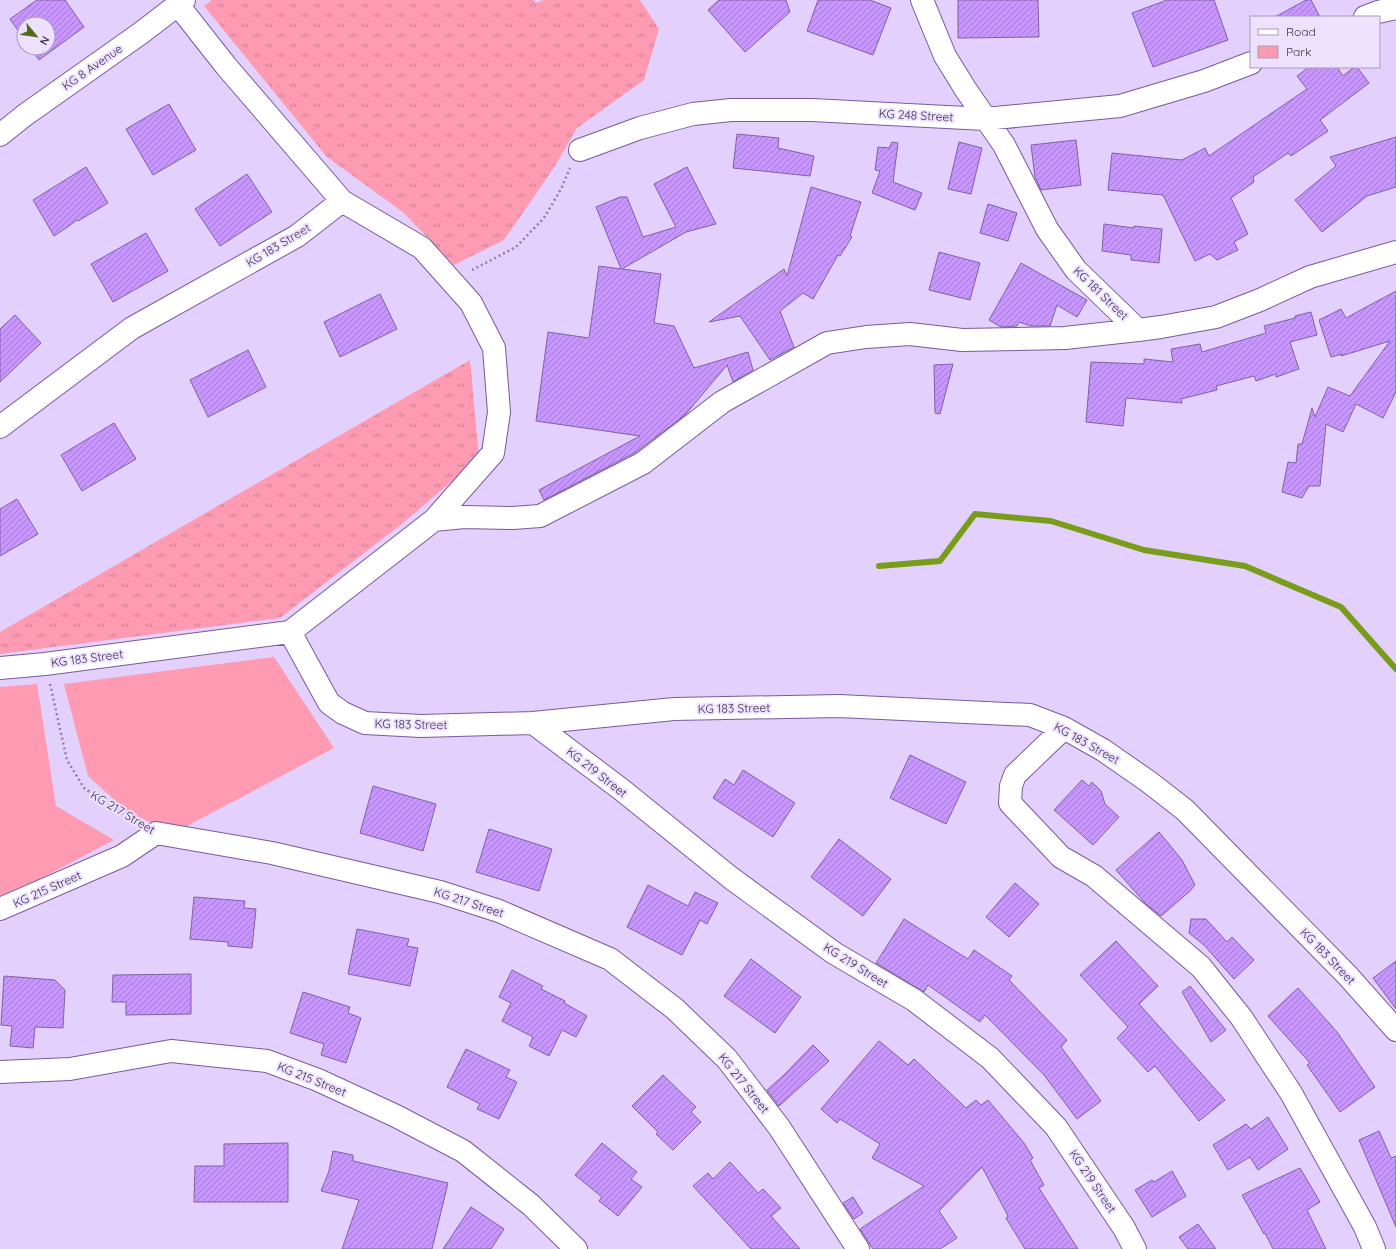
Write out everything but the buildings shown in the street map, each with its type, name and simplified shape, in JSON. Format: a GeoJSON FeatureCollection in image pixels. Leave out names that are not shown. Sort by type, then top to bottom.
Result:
{"type":"FeatureCollection","features":[{"type":"Feature","properties":{"kind":"street","name":"KG 181 Street"},"geometry":{"type":"LineString","coordinates":[[922,0],[945,56],[985,119],[1004,145],[1047,229],[1076,270],[1138,330],[1216,317],[1260,300],[1310,277],[1396,252]]}},
{"type":"Feature","properties":{"kind":"street","name":"KG 8 Avenue"},"geometry":{"type":"LineString","coordinates":[[0,135],[25,115],[141,33],[181,2]]}},
{"type":"Feature","properties":{"kind":"street"},"geometry":{"type":"LineString","coordinates":[[181,2],[226,66],[342,201],[422,248],[471,303],[494,348],[499,412],[493,453],[434,520],[290,632]]}},
{"type":"Feature","properties":{"kind":"street"},"geometry":{"type":"LineString","coordinates":[[1368,16],[1396,8]]}},
{"type":"Feature","properties":{"kind":"street","name":"KG 248 Street"},"geometry":{"type":"LineString","coordinates":[[580,150],[640,128],[693,114],[731,110],[812,110],[985,119],[1120,106],[1204,82],[1250,63]]}},
{"type":"Feature","properties":{"kind":"street","name":"KG 183 Street"},"geometry":{"type":"LineString","coordinates":[[0,427],[132,328],[297,236],[342,201]]}},
{"type":"Feature","properties":{"kind":"street"},"geometry":{"type":"LineString","coordinates":[[434,520],[464,517],[513,518],[540,516],[643,464],[722,402],[827,343],[866,337],[910,334],[962,340],[1065,338],[1138,330]]}},
{"type":"Feature","properties":{"kind":"street","name":"KG 183 Street"},"geometry":{"type":"LineString","coordinates":[[0,668],[45,664],[290,632],[329,703],[343,713],[365,723],[421,726],[533,722],[674,709],[839,706],[1030,715],[1064,728],[1103,750],[1149,782],[1185,810],[1348,976],[1396,1030]]}},
{"type":"Feature","properties":{"kind":"street","name":"KG 219 Street"},"geometry":{"type":"LineString","coordinates":[[533,722],[751,892],[834,953],[914,1000],[990,1058],[1056,1127],[1124,1228],[1135,1249]]}},
{"type":"Feature","properties":{"kind":"street"},"geometry":{"type":"LineString","coordinates":[[1064,728],[1015,775],[1011,786],[1010,803],[1061,857],[1094,876],[1201,967],[1242,1017],[1290,1093],[1365,1227],[1374,1249]]}},
{"type":"Feature","properties":{"kind":"street","name":"KG 215 Street"},"geometry":{"type":"LineString","coordinates":[[0,909],[122,856],[156,833]]}},
{"type":"Feature","properties":{"kind":"street","name":"KG 217 Street"},"geometry":{"type":"LineString","coordinates":[[156,833],[272,853],[440,892],[499,911],[610,958],[675,1009],[727,1059],[779,1127],[858,1249]]}},
{"type":"Feature","properties":{"kind":"street","name":"KG 215 Street"},"geometry":{"type":"LineString","coordinates":[[0,1072],[70,1069],[171,1051],[267,1061],[318,1080],[396,1116],[463,1152],[531,1205],[576,1249]]}},
{"type":"Feature","properties":{"kind":"path"},"geometry":{"type":"LineString","coordinates":[[452,281],[516,247],[522,241],[544,218],[561,189],[580,150]]}},
{"type":"Feature","properties":{"kind":"path","name":"KG 217 Street"},"geometry":{"type":"LineString","coordinates":[[45,664],[67,760],[84,788],[113,808],[156,833]]}},
{"type":"Feature","properties":{"kind":"green space"},"geometry":{"type":"Polygon","coordinates":[[[212,0],[534,0],[536,3],[544,0],[640,0],[659,29],[644,80],[577,128],[555,166],[504,240],[454,265],[404,213],[327,157],[204,6],[212,0]]]}},
{"type":"Feature","properties":{"kind":"green space"},"geometry":{"type":"Polygon","coordinates":[[[470,360],[479,458],[403,523],[280,618],[0,654],[0,632],[470,360]]]}},
{"type":"Feature","properties":{"kind":"green space"},"geometry":{"type":"Polygon","coordinates":[[[274,657],[334,748],[174,833],[128,812],[88,776],[64,684],[274,657]]]}},
{"type":"Feature","properties":{"kind":"green space"},"geometry":{"type":"Polygon","coordinates":[[[37,684],[56,806],[114,840],[0,900],[0,687],[37,684]]]}},
{"type":"Feature","properties":{"kind":"waterway"},"geometry":{"type":"LineString","coordinates":[[879,566],[940,561],[975,514],[1051,521],[1144,550],[1245,566],[1341,607],[1396,669]]}}]}
